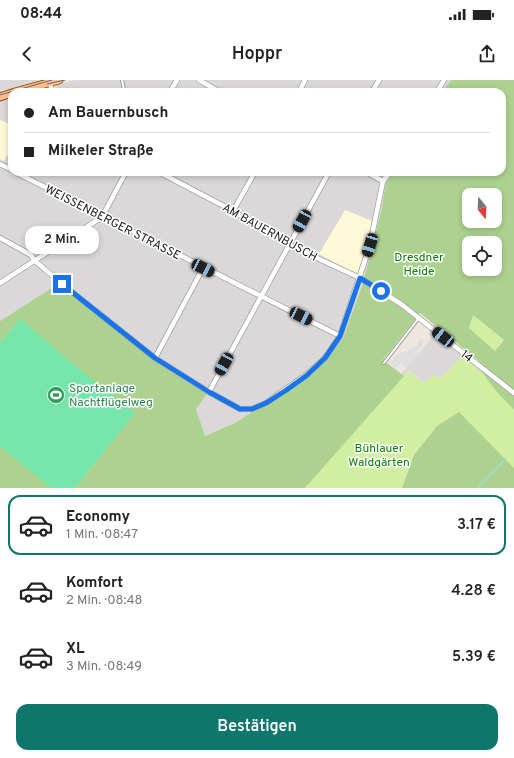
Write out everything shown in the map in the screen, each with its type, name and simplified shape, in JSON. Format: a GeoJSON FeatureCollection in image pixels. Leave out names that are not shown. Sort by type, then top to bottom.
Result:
{"type":"FeatureCollection","features":[{"type":"Feature","properties":{"kind":"main road"},"geometry":{"type":"LineString","coordinates":[[28,88],[59,80]]}},
{"type":"Feature","properties":{"kind":"street"},"geometry":{"type":"LineString","coordinates":[[199,80],[213,88]]}},
{"type":"Feature","properties":{"kind":"street"},"geometry":{"type":"LineString","coordinates":[[50,82],[51,88]]}},
{"type":"Feature","properties":{"kind":"street","name":"WEISSENBERGER STRASSE"},"geometry":{"type":"LineString","coordinates":[[23,176],[340,336]]}},
{"type":"Feature","properties":{"kind":"street"},"geometry":{"type":"LineString","coordinates":[[0,283],[102,217],[124,176]]}},
{"type":"Feature","properties":{"kind":"street","name":"AM BAUERNBUSCH"},"geometry":{"type":"LineString","coordinates":[[167,176],[233,211],[289,245],[360,278],[401,304],[419,318]]}},
{"type":"Feature","properties":{"kind":"street"},"geometry":{"type":"LineString","coordinates":[[233,211],[253,176]]}},
{"type":"Feature","properties":{"kind":"street"},"geometry":{"type":"LineString","coordinates":[[209,392],[327,176]]}},
{"type":"Feature","properties":{"kind":"street"},"geometry":{"type":"LineString","coordinates":[[374,176],[383,181]]}},
{"type":"Feature","properties":{"kind":"street"},"geometry":{"type":"LineString","coordinates":[[0,238],[31,255],[34,260],[62,284],[155,358],[209,392],[240,409],[252,409],[266,403],[306,376],[325,358],[340,336],[370,245],[383,181],[387,176]]}},
{"type":"Feature","properties":{"kind":"street"},"geometry":{"type":"LineString","coordinates":[[155,358],[203,268]]}},
{"type":"Feature","properties":{"kind":"street","name":"14"},"geometry":{"type":"LineString","coordinates":[[419,318],[514,394]]}},
{"type":"Feature","properties":{"kind":"lane"},"geometry":{"type":"LineString","coordinates":[[384,363],[419,318]]}},
{"type":"Feature","properties":{"kind":"shaded area"},"geometry":{"type":"Polygon","coordinates":[[[0,80],[39,80],[13,88],[8,88],[8,90],[0,92],[0,80]]]}},
{"type":"Feature","properties":{"kind":"shaded area"},"geometry":{"type":"Polygon","coordinates":[[[76,80],[176,80],[179,82],[180,80],[451,80],[445,88],[57,88],[56,84],[76,80]]]}},
{"type":"Feature","properties":{"kind":"shaded area"},"geometry":{"type":"Polygon","coordinates":[[[8,97],[8,176],[390,176],[386,183],[381,212],[362,286],[343,338],[327,360],[306,378],[235,423],[205,436],[196,409],[207,394],[153,359],[58,284],[0,321],[0,100],[8,97]]]}},
{"type":"Feature","properties":{"kind":"shaded area"},"geometry":{"type":"Polygon","coordinates":[[[0,120],[8,123],[8,154],[4,161],[0,159],[0,120]]]}},
{"type":"Feature","properties":{"kind":"shaded area"},"geometry":{"type":"Polygon","coordinates":[[[345,210],[372,221],[364,257],[358,273],[356,274],[319,254],[345,210]]]}},
{"type":"Feature","properties":{"kind":"shaded area"},"geometry":{"type":"Polygon","coordinates":[[[435,334],[462,356],[440,379],[425,383],[409,371],[404,376],[401,374],[435,334]]]}},
{"type":"Feature","properties":{"kind":"shaded area"},"geometry":{"type":"Polygon","coordinates":[[[420,339],[424,340],[421,348],[416,351],[418,354],[407,368],[401,363],[396,368],[390,363],[397,354],[407,351],[417,345],[420,339]]]}},
{"type":"Feature","properties":{"kind":"green space","name":"Dresdner Heide"},"geometry":{"type":"Polygon","coordinates":[[[451,80],[514,80],[514,410],[475,365],[479,361],[420,313],[383,360],[404,376],[305,488],[75,488],[106,449],[64,488],[0,488],[0,436],[20,318],[0,343],[0,321],[58,284],[153,359],[207,394],[196,409],[205,436],[235,423],[306,377],[327,360],[343,338],[362,286],[381,212],[386,183],[390,176],[506,176],[506,88],[445,88],[451,80]],[[473,315],[469,328],[495,351],[504,340],[473,315]]]}},
{"type":"Feature","properties":{"kind":"green space"},"geometry":{"type":"Polygon","coordinates":[[[473,315],[504,341],[495,351],[469,328],[473,315]]]}},
{"type":"Feature","properties":{"kind":"green space","name":"Sportanlage Nachtflügelweg"},"geometry":{"type":"Polygon","coordinates":[[[20,318],[68,360],[135,413],[75,488],[51,488],[0,446],[0,343],[20,318]]]}},
{"type":"Feature","properties":{"kind":"green space","name":"Bühlauer Waldgärten"},"geometry":{"type":"Polygon","coordinates":[[[462,356],[481,371],[496,391],[514,410],[514,468],[504,459],[437,426],[414,455],[402,488],[305,488],[408,371],[425,383],[434,374],[440,379],[462,356]]]}},
{"type":"Feature","properties":{"kind":"green space"},"geometry":{"type":"Polygon","coordinates":[[[459,412],[514,468],[514,488],[402,488],[414,455],[437,426],[459,412]]]}},
{"type":"Feature","properties":{"kind":"waterway"},"geometry":{"type":"LineString","coordinates":[[478,488],[506,458]]}},
{"type":"Feature","properties":{"kind":"tram line"},"geometry":{"type":"LineString","coordinates":[[24,88],[52,80]]}},
{"type":"Feature","properties":{"kind":"tram line"},"geometry":{"type":"LineString","coordinates":[[47,84],[65,80]]}},
{"type":"Feature","properties":{"kind":"tram line"},"geometry":{"type":"LineString","coordinates":[[0,95],[8,93]]}},
{"type":"Feature","properties":{"kind":"place","name":"Sportanlage Nachtflügelweg"},"geometry":{"type":"Point","coordinates":[56,395]}},
{"type":"Feature","properties":{"kind":"route"},"geometry":{"type":"LineString","coordinates":[[62,284],[155,358],[209,392],[240,409],[252,409],[266,403],[306,376],[325,358],[340,336],[360,278],[381,291]]}}]}
